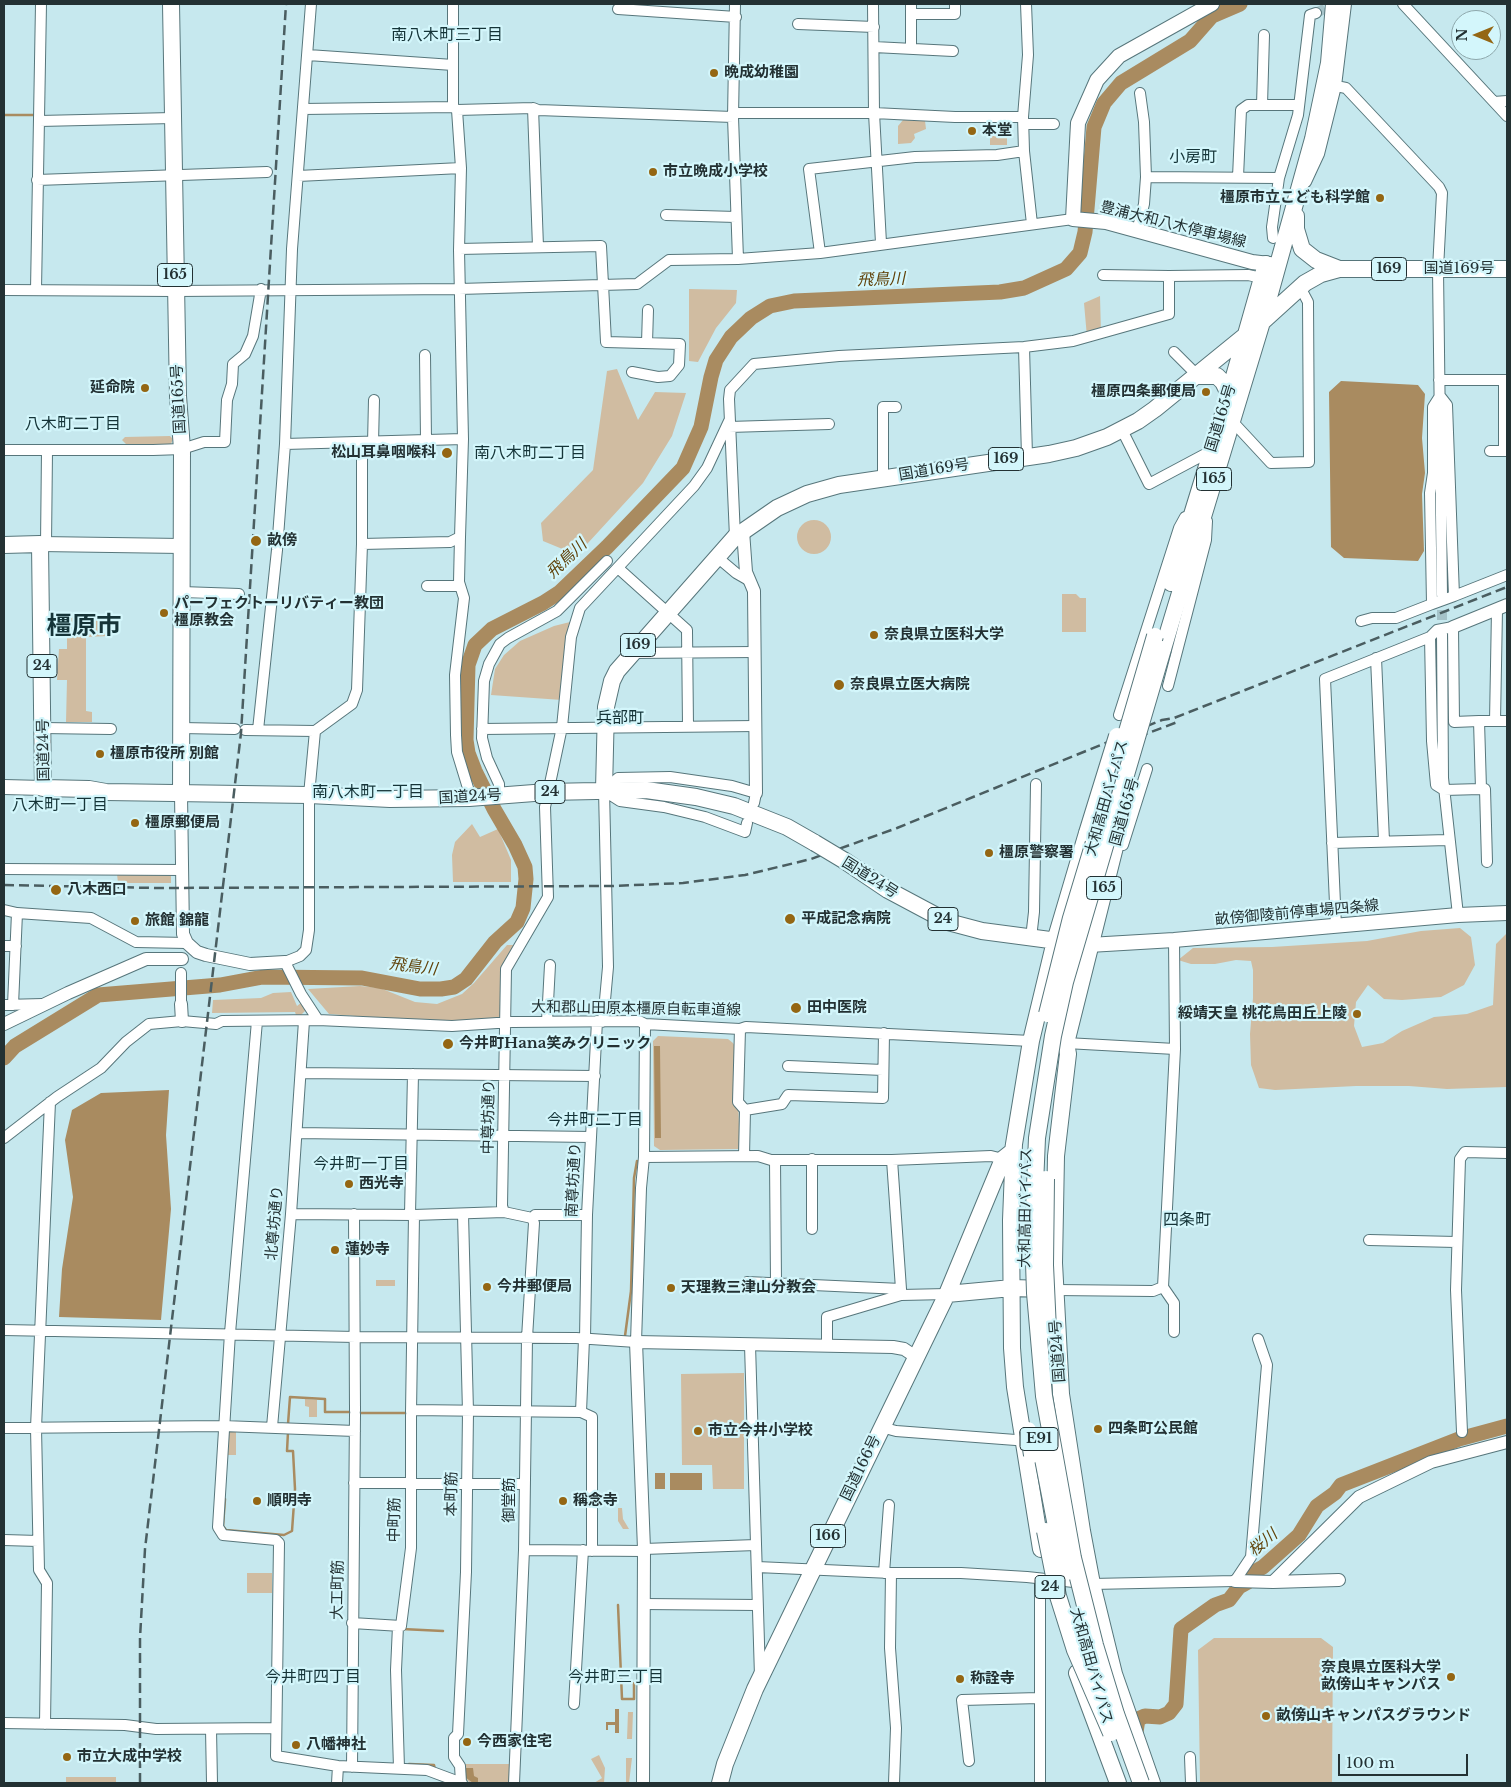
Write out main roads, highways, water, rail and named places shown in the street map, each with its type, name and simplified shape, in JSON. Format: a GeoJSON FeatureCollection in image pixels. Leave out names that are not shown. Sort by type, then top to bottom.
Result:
{"type":"FeatureCollection","features":[{"type":"Feature","properties":{"kind":"highway","name":"国道165号"},"geometry":{"type":"LineString","coordinates":[[172,4],[175,291],[178,396],[182,449],[181,794]]}},
{"type":"Feature","properties":{"kind":"highway","name":"国道165号"},"geometry":{"type":"LineString","coordinates":[[1071,944],[1119,832],[1152,717],[1161,641],[1202,496],[1210,451],[1229,394],[1246,333],[1268,269],[1298,194],[1325,84],[1334,4]]}},
{"type":"Feature","properties":{"kind":"highway","name":"国道165号"},"geometry":{"type":"LineString","coordinates":[[1202,496],[1232,421],[1262,322],[1268,269],[1274,238],[1311,105],[1319,61],[1320,8]]}},
{"type":"Feature","properties":{"kind":"highway"},"geometry":{"type":"LineString","coordinates":[[1298,194],[1296,229],[1302,249],[1309,257],[1339,269]]}},
{"type":"Feature","properties":{"kind":"highway","name":"国道169号"},"geometry":{"type":"LineString","coordinates":[[604,790],[604,727],[612,681],[631,653],[717,557],[739,534],[776,508],[807,494],[883,478],[1076,448],[1122,430],[1155,409],[1198,376],[1300,287],[1321,274],[1339,269],[1507,269]]}},
{"type":"Feature","properties":{"kind":"highway"},"geometry":{"type":"LineString","coordinates":[[1198,376],[1217,376],[1224,382],[1229,394]]}},
{"type":"Feature","properties":{"kind":"highway"},"geometry":{"type":"LineString","coordinates":[[4,545],[43,544]]}},
{"type":"Feature","properties":{"kind":"highway","name":"国道24号"},"geometry":{"type":"LineString","coordinates":[[43,544],[43,788],[181,794],[390,799],[646,790],[696,797],[754,813],[787,827],[845,861],[888,890],[948,922],[967,928],[1071,944],[1066,1043],[1068,1054],[1056,1156],[1054,1203],[1056,1338],[1068,1441],[1092,1584],[1114,1674],[1152,1783]]}},
{"type":"Feature","properties":{"kind":"highway","name":"国道165号"},"geometry":{"type":"LineString","coordinates":[[1071,944],[1064,910],[1135,676],[1161,641]]}},
{"type":"Feature","properties":{"kind":"highway","name":"大和高田バイパス"},"geometry":{"type":"LineString","coordinates":[[1129,1783],[1111,1733],[1082,1639],[1058,1542],[1039,1439],[1026,1316],[1023,1232],[1027,1137],[1042,1033],[1071,944],[1161,641]]}},
{"type":"Feature","properties":{"kind":"highway"},"geometry":{"type":"LineString","coordinates":[[1071,944],[1031,1041],[1014,1144],[1011,1220],[1012,1288],[1025,1436],[1058,1596],[1075,1650],[1111,1733]]}},
{"type":"Feature","properties":{"kind":"highway","name":"大和高田バイパス"},"geometry":{"type":"LineString","coordinates":[[1071,944],[1065,982],[1046,1070],[1037,1138],[1033,1232],[1035,1293],[1044,1396],[1073,1558],[1095,1645],[1116,1714],[1141,1783]]}},
{"type":"Feature","properties":{"kind":"highway"},"geometry":{"type":"LineString","coordinates":[[1031,1041],[1066,1043],[1062,1053],[1051,1115],[1046,1179],[1045,1265],[1048,1357],[1073,1558]]}},
{"type":"Feature","properties":{"kind":"highway","name":"国道166号"},"geometry":{"type":"LineString","coordinates":[[720,1783],[725,1764],[760,1680],[947,1294],[1004,1159],[1012,1151],[1014,1144]]}},
{"type":"Feature","properties":{"kind":"highway"},"geometry":{"type":"LineString","coordinates":[[947,1294],[1012,1288],[1055,1290]]}},
{"type":"Feature","properties":{"kind":"highway","name":"24"},"geometry":{"type":"LineString","coordinates":[[1025,1436],[1044,1579],[1118,1783]]}},
{"type":"Feature","properties":{"kind":"main road","name":"豊浦大和八木停車場線"},"geometry":{"type":"LineString","coordinates":[[1212,4],[1176,26],[1126,52],[1106,69],[1097,80],[1078,123],[1075,219],[1106,222],[1252,262],[1268,269]]}},
{"type":"Feature","properties":{"kind":"main road"},"geometry":{"type":"LineString","coordinates":[[43,544],[182,546]]}},
{"type":"Feature","properties":{"kind":"main road"},"geometry":{"type":"LineString","coordinates":[[4,787],[43,788]]}},
{"type":"Feature","properties":{"kind":"main road","name":"畝傍御陵前停車場四条線"},"geometry":{"type":"LineString","coordinates":[[1071,944],[1174,940],[1458,914],[1507,913]]}},
{"type":"Feature","properties":{"kind":"waterway","name":"飛鳥川"},"geometry":{"type":"LineString","coordinates":[[4,1058],[15,1046],[98,995],[220,985],[263,977],[362,978],[420,989],[454,987],[466,979],[495,942],[517,922],[523,908],[526,879],[525,867],[515,845],[494,809],[468,753],[466,740],[468,665],[475,645],[492,629],[543,603],[560,592],[607,547],[683,468],[701,427],[716,360],[731,337],[751,318],[770,306],[794,301],[1000,292],[1024,288],[1066,269],[1080,253],[1085,232],[1094,127],[1104,103],[1121,83],[1190,41],[1212,16],[1240,4]]}},
{"type":"Feature","properties":{"kind":"waterway"},"geometry":{"type":"LineString","coordinates":[[4,115],[35,115]]}},
{"type":"Feature","properties":{"kind":"waterway"},"geometry":{"type":"LineString","coordinates":[[625,1336],[631,1291],[634,1178],[637,1161]]}},
{"type":"Feature","properties":{"kind":"waterway"},"geometry":{"type":"LineString","coordinates":[[288,1424],[290,1397],[325,1399],[325,1412],[352,1412]]}},
{"type":"Feature","properties":{"kind":"waterway"},"geometry":{"type":"LineString","coordinates":[[358,1413],[410,1413]]}},
{"type":"Feature","properties":{"kind":"waterway","name":"桜川"},"geometry":{"type":"LineString","coordinates":[[1135,1739],[1138,1719],[1145,1716],[1160,1717],[1169,1713],[1176,1704],[1181,1629],[1215,1605],[1229,1600],[1239,1587],[1248,1582],[1247,1576],[1263,1567],[1299,1535],[1317,1506],[1335,1493],[1341,1485],[1459,1439],[1507,1426]]}},
{"type":"Feature","properties":{"kind":"waterway"},"geometry":{"type":"LineString","coordinates":[[225,1499],[223,1526],[226,1530],[284,1535],[292,1531],[295,1489],[293,1451],[287,1451],[288,1432]]}},
{"type":"Feature","properties":{"kind":"waterway"},"geometry":{"type":"LineString","coordinates":[[618,1605],[622,1699],[634,1699],[634,1683]]}},
{"type":"Feature","properties":{"kind":"waterway"},"geometry":{"type":"LineString","coordinates":[[402,1629],[443,1631]]}},
{"type":"Feature","properties":{"kind":"waterway"},"geometry":{"type":"LineString","coordinates":[[409,1764],[434,1765],[435,1769]]}},
{"type":"Feature","properties":{"kind":"tunnel"},"geometry":{"type":"LineString","coordinates":[[1316,13],[1334,4]]}},
{"type":"Feature","properties":{"kind":"tunnel"},"geometry":{"type":"LineString","coordinates":[[1442,595],[1442,633]]}},
{"type":"Feature","properties":{"kind":"tunnel"},"geometry":{"type":"LineString","coordinates":[[1097,786],[1138,796]]}},
{"type":"Feature","properties":{"kind":"railway"},"geometry":{"type":"LineString","coordinates":[[140,1783],[140,1638],[145,1549],[241,733],[286,4]]}},
{"type":"Feature","properties":{"kind":"railway"},"geometry":{"type":"LineString","coordinates":[[4,885],[157,888],[612,886],[683,883],[745,875],[811,859],[897,828],[1162,720],[1174,718],[1507,587]]}},
{"type":"Feature","properties":{"kind":"railway"},"geometry":{"type":"LineString","coordinates":[[1138,737],[1180,721]]}},
{"type":"Feature","properties":{"kind":"place","name":"晩成幼稚園"},"geometry":{"type":"Point","coordinates":[714,73]}},
{"type":"Feature","properties":{"kind":"place","name":"本堂"},"geometry":{"type":"Point","coordinates":[972,131]}},
{"type":"Feature","properties":{"kind":"place","name":"市立晩成小学校"},"geometry":{"type":"Point","coordinates":[653,172]}},
{"type":"Feature","properties":{"kind":"place","name":"橿原市立こども科学館"},"geometry":{"type":"Point","coordinates":[1380,198]}},
{"type":"Feature","properties":{"kind":"place","name":"延命院"},"geometry":{"type":"Point","coordinates":[145,388]}},
{"type":"Feature","properties":{"kind":"place","name":"橿原四条郵便局"},"geometry":{"type":"Point","coordinates":[1206,392]}},
{"type":"Feature","properties":{"kind":"place","name":"松山耳鼻咽喉科"},"geometry":{"type":"Point","coordinates":[447,453]}},
{"type":"Feature","properties":{"kind":"place","name":"畝傍"},"geometry":{"type":"Point","coordinates":[256,541]}},
{"type":"Feature","properties":{"kind":"place","name":"パーフェクトーリバティー教団 橿原教会"},"geometry":{"type":"Point","coordinates":[164,613]}},
{"type":"Feature","properties":{"kind":"place","name":"奈良県立医科大学"},"geometry":{"type":"Point","coordinates":[874,635]}},
{"type":"Feature","properties":{"kind":"place","name":"奈良県立医大病院"},"geometry":{"type":"Point","coordinates":[839,685]}},
{"type":"Feature","properties":{"kind":"place","name":"橿原市役所 別館"},"geometry":{"type":"Point","coordinates":[100,754]}},
{"type":"Feature","properties":{"kind":"place","name":"橿原郵便局"},"geometry":{"type":"Point","coordinates":[135,823]}},
{"type":"Feature","properties":{"kind":"place","name":"橿原警察署"},"geometry":{"type":"Point","coordinates":[989,853]}},
{"type":"Feature","properties":{"kind":"place","name":"八木西口"},"geometry":{"type":"Point","coordinates":[56,890]}},
{"type":"Feature","properties":{"kind":"place","name":"平成記念病院"},"geometry":{"type":"Point","coordinates":[790,919]}},
{"type":"Feature","properties":{"kind":"place","name":"旅館 錦龍"},"geometry":{"type":"Point","coordinates":[135,921]}},
{"type":"Feature","properties":{"kind":"place","name":"田中医院"},"geometry":{"type":"Point","coordinates":[796,1008]}},
{"type":"Feature","properties":{"kind":"place","name":"綏靖天皇 桃花鳥田丘上陵"},"geometry":{"type":"Point","coordinates":[1357,1014]}},
{"type":"Feature","properties":{"kind":"place","name":"今井町Hana笑みクリニック"},"geometry":{"type":"Point","coordinates":[448,1044]}},
{"type":"Feature","properties":{"kind":"place","name":"西光寺"},"geometry":{"type":"Point","coordinates":[349,1184]}},
{"type":"Feature","properties":{"kind":"place","name":"蓮妙寺"},"geometry":{"type":"Point","coordinates":[335,1250]}},
{"type":"Feature","properties":{"kind":"place","name":"今井郵便局"},"geometry":{"type":"Point","coordinates":[487,1287]}},
{"type":"Feature","properties":{"kind":"place","name":"天理教三津山分教会"},"geometry":{"type":"Point","coordinates":[671,1288]}},
{"type":"Feature","properties":{"kind":"place","name":"四条町公民館"},"geometry":{"type":"Point","coordinates":[1098,1429]}},
{"type":"Feature","properties":{"kind":"place","name":"市立今井小学校"},"geometry":{"type":"Point","coordinates":[698,1431]}},
{"type":"Feature","properties":{"kind":"place","name":"順明寺"},"geometry":{"type":"Point","coordinates":[257,1501]}},
{"type":"Feature","properties":{"kind":"place","name":"稱念寺"},"geometry":{"type":"Point","coordinates":[563,1501]}},
{"type":"Feature","properties":{"kind":"place","name":"奈良県立医科大学 畝傍山キャンパス"},"geometry":{"type":"Point","coordinates":[1451,1677]}},
{"type":"Feature","properties":{"kind":"place","name":"称詮寺"},"geometry":{"type":"Point","coordinates":[960,1679]}},
{"type":"Feature","properties":{"kind":"place","name":"畝傍山キャンパスグラウンド"},"geometry":{"type":"Point","coordinates":[1266,1716]}},
{"type":"Feature","properties":{"kind":"place","name":"今西家住宅"},"geometry":{"type":"Point","coordinates":[467,1742]}},
{"type":"Feature","properties":{"kind":"place","name":"八幡神社"},"geometry":{"type":"Point","coordinates":[296,1745]}},
{"type":"Feature","properties":{"kind":"place","name":"市立大成中学校"},"geometry":{"type":"Point","coordinates":[67,1757]}},
{"type":"Feature","properties":{"kind":"district","name":"南八木町三丁目"},"geometry":{"type":"Point","coordinates":[447,35]}},
{"type":"Feature","properties":{"kind":"district","name":"小房町"},"geometry":{"type":"Point","coordinates":[1193,157]}},
{"type":"Feature","properties":{"kind":"district","name":"八木町二丁目"},"geometry":{"type":"Point","coordinates":[73,424]}},
{"type":"Feature","properties":{"kind":"district","name":"南八木町二丁目"},"geometry":{"type":"Point","coordinates":[530,453]}},
{"type":"Feature","properties":{"kind":"district","name":"橿原市"},"geometry":{"type":"Point","coordinates":[84,627]}},
{"type":"Feature","properties":{"kind":"district","name":"兵部町"},"geometry":{"type":"Point","coordinates":[620,718]}},
{"type":"Feature","properties":{"kind":"district","name":"南八木町一丁目"},"geometry":{"type":"Point","coordinates":[368,792]}},
{"type":"Feature","properties":{"kind":"district","name":"八木町一丁目"},"geometry":{"type":"Point","coordinates":[60,805]}},
{"type":"Feature","properties":{"kind":"district","name":"今井町二丁目"},"geometry":{"type":"Point","coordinates":[595,1120]}},
{"type":"Feature","properties":{"kind":"district","name":"今井町一丁目"},"geometry":{"type":"Point","coordinates":[361,1164]}},
{"type":"Feature","properties":{"kind":"district","name":"四条町"},"geometry":{"type":"Point","coordinates":[1187,1220]}},
{"type":"Feature","properties":{"kind":"district","name":"今井町四丁目"},"geometry":{"type":"Point","coordinates":[313,1677]}},
{"type":"Feature","properties":{"kind":"district","name":"今井町三丁目"},"geometry":{"type":"Point","coordinates":[616,1677]}}]}
